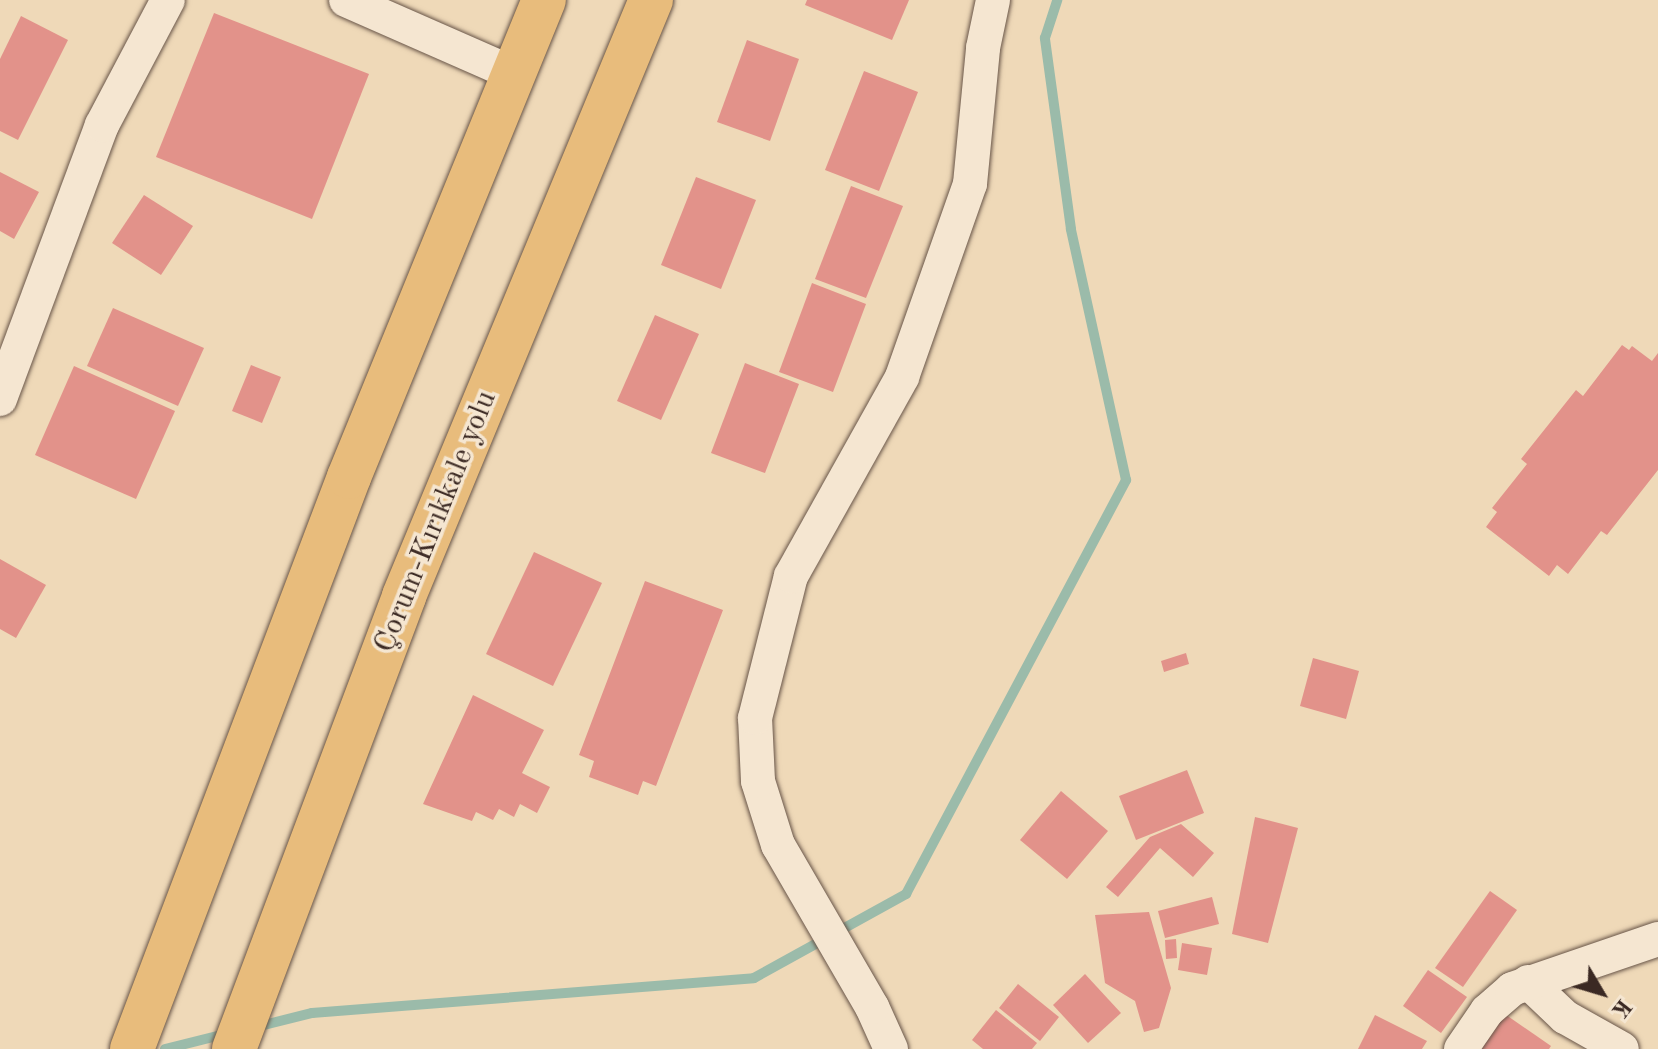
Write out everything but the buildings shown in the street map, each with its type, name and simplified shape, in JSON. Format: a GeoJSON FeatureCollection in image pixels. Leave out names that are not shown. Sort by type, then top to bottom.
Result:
{"type":"FeatureCollection","features":[{"type":"Feature","properties":{"kind":"highway"},"geometry":{"type":"LineString","coordinates":[[132,1049],[198,872],[512,73],[544,0]]}},
{"type":"Feature","properties":{"kind":"highway","name":"Çorum-Kırıkkale yolu"},"geometry":{"type":"LineString","coordinates":[[234,1049],[295,879],[404,596],[651,0]]}},
{"type":"Feature","properties":{"kind":"street"},"geometry":{"type":"LineString","coordinates":[[0,399],[14,320],[102,125],[168,0]]}},
{"type":"Feature","properties":{"kind":"street"},"geometry":{"type":"LineString","coordinates":[[346,0],[512,73]]}},
{"type":"Feature","properties":{"kind":"street"},"geometry":{"type":"LineString","coordinates":[[891,1049],[872,1007],[778,845],[758,781],[755,718],[791,576],[902,377],[970,184],[983,48],[993,0]]}},
{"type":"Feature","properties":{"kind":"street"},"geometry":{"type":"LineString","coordinates":[[1461,1049],[1487,1011],[1528,982],[1658,939]]}},
{"type":"Feature","properties":{"kind":"street"},"geometry":{"type":"LineString","coordinates":[[1528,982],[1565,1017],[1622,1049]]}},
{"type":"Feature","properties":{"kind":"waterway"},"geometry":{"type":"LineString","coordinates":[[256,1027],[312,1013],[754,978],[906,894],[1126,480],[1071,229],[1045,38],[1057,0]]}},
{"type":"Feature","properties":{"kind":"waterway"},"geometry":{"type":"LineString","coordinates":[[165,1049],[225,1034]]}}]}
